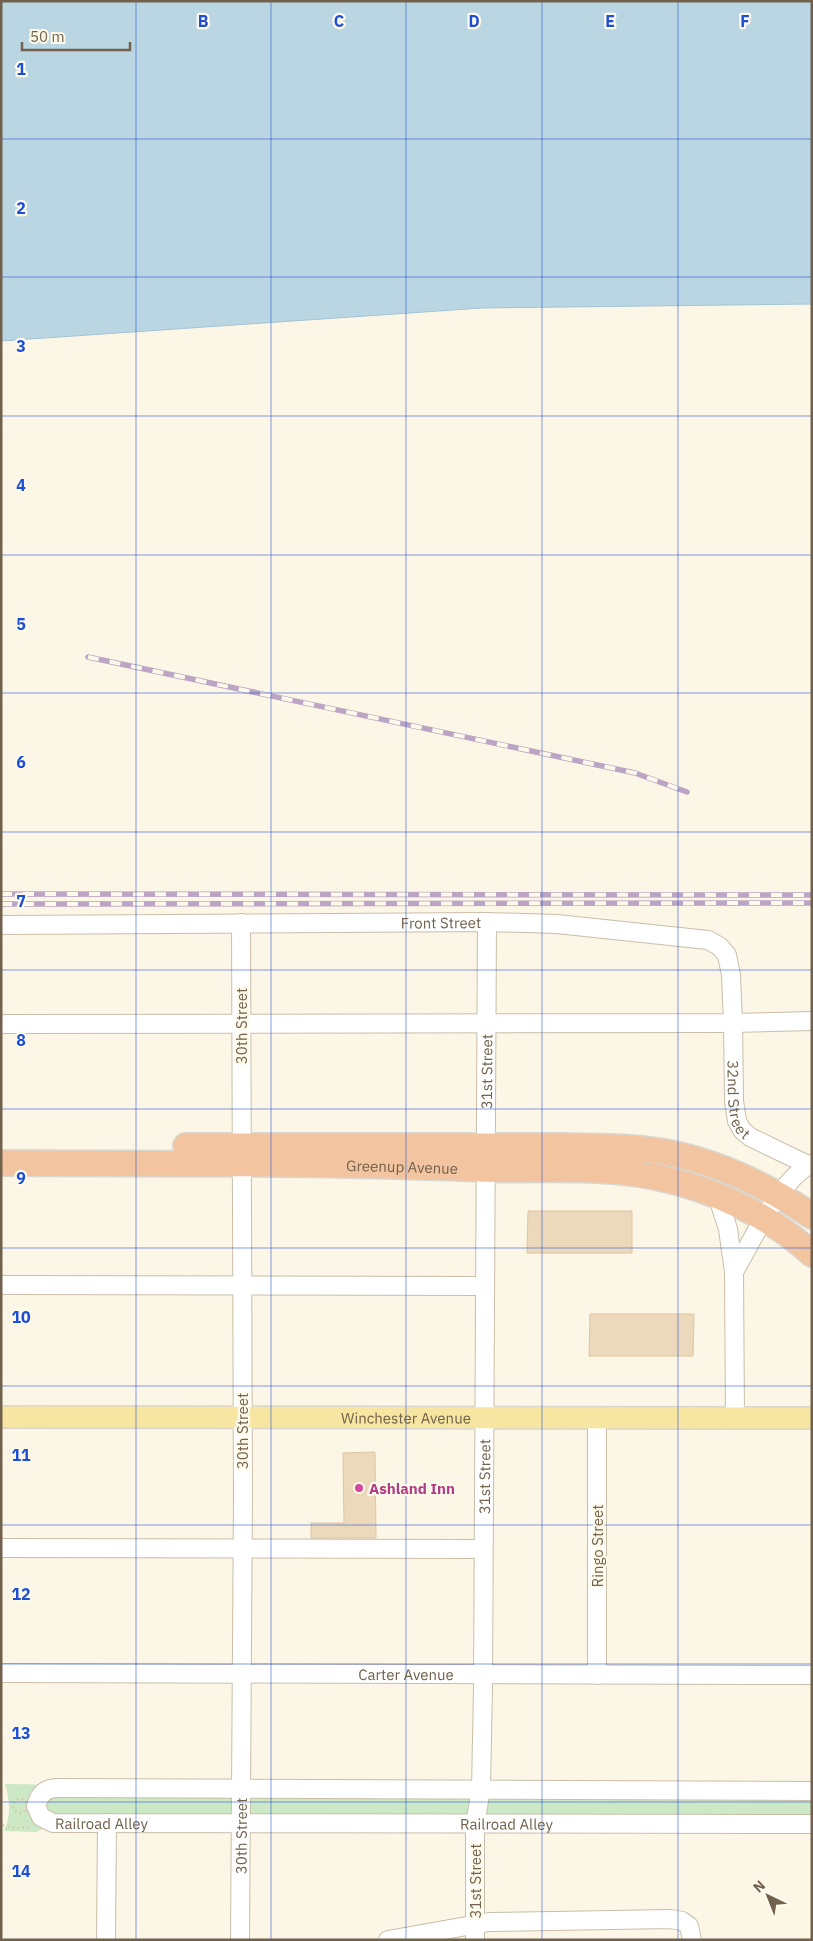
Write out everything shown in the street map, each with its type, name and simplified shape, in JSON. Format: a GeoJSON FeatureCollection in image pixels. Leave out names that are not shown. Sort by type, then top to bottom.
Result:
{"type":"FeatureCollection","features":[{"type":"Feature","properties":{"kind":"highway","name":"Greenup Avenue"},"geometry":{"type":"LineString","coordinates":[[1,1146],[241,1155],[485,1158],[629,1172],[681,1183],[717,1195],[765,1219],[812,1254]]}},
{"type":"Feature","properties":{"kind":"highway","name":"Greenup Avenue"},"geometry":{"type":"LineString","coordinates":[[485,1158],[617,1147],[679,1155],[712,1166],[779,1195],[812,1216]]}},
{"type":"Feature","properties":{"kind":"highway","name":"Greenup Avenue"},"geometry":{"type":"LineString","coordinates":[[1,1163],[241,1155]]}},
{"type":"Feature","properties":{"kind":"main road","name":"Winchester Avenue"},"geometry":{"type":"LineString","coordinates":[[1,1417],[812,1418]]}},
{"type":"Feature","properties":{"kind":"street","name":"Front Street"},"geometry":{"type":"LineString","coordinates":[[1,925],[487,922],[557,924],[708,940],[719,946],[727,955],[731,975],[734,1023]]}},
{"type":"Feature","properties":{"kind":"street","name":"31st Street"},"geometry":{"type":"LineString","coordinates":[[475,1932],[475,1825],[481,1789],[483,1674],[482,1549],[487,922]]}},
{"type":"Feature","properties":{"kind":"street","name":"30th Street"},"geometry":{"type":"LineString","coordinates":[[240,1940],[242,1674],[241,923]]}},
{"type":"Feature","properties":{"kind":"street"},"geometry":{"type":"LineString","coordinates":[[1,1024],[734,1023],[812,1021]]}},
{"type":"Feature","properties":{"kind":"street","name":"32nd Street"},"geometry":{"type":"LineString","coordinates":[[734,1023],[734,1101],[737,1121],[742,1130],[750,1137],[810,1165]]}},
{"type":"Feature","properties":{"kind":"street"},"geometry":{"type":"LineString","coordinates":[[734,1272],[779,1195],[794,1176],[810,1165]]}},
{"type":"Feature","properties":{"kind":"street"},"geometry":{"type":"LineString","coordinates":[[717,1195],[728,1229],[734,1272],[735,1418]]}},
{"type":"Feature","properties":{"kind":"street"},"geometry":{"type":"LineString","coordinates":[[1,1285],[485,1286]]}},
{"type":"Feature","properties":{"kind":"street","name":"Ringo Street"},"geometry":{"type":"LineString","coordinates":[[596,1417],[597,1675]]}},
{"type":"Feature","properties":{"kind":"street"},"geometry":{"type":"LineString","coordinates":[[1,1548],[482,1549]]}},
{"type":"Feature","properties":{"kind":"street","name":"Carter Avenue"},"geometry":{"type":"LineString","coordinates":[[1,1673],[812,1675]]}},
{"type":"Feature","properties":{"kind":"street","name":"Railroad Alley"},"geometry":{"type":"LineString","coordinates":[[812,1791],[51,1788],[46,1790],[37,1801],[36,1806],[38,1812],[46,1821],[53,1823],[812,1824]]}},
{"type":"Feature","properties":{"kind":"street"},"geometry":{"type":"LineString","coordinates":[[106,1940],[107,1824]]}},
{"type":"Feature","properties":{"kind":"street"},"geometry":{"type":"LineString","coordinates":[[388,1940],[475,1932],[488,1922],[670,1919],[682,1921],[689,1926],[692,1940]]}},
{"type":"Feature","properties":{"kind":"path"},"geometry":{"type":"LineString","coordinates":[[3,1825],[13,1828],[35,1828]]}},
{"type":"Feature","properties":{"kind":"green space"},"geometry":{"type":"Polygon","coordinates":[[[5,1784],[812,1797],[812,1819],[45,1828],[36,1832],[4,1831],[9,1808],[5,1784]]]}},
{"type":"Feature","properties":{"kind":"water"},"geometry":{"type":"Polygon","coordinates":[[[1,1],[812,1],[812,304],[482,308],[1,341],[1,1]]]}},
{"type":"Feature","properties":{"kind":"building"},"geometry":{"type":"Polygon","coordinates":[[[528,1211],[632,1211],[632,1253],[527,1253],[528,1211]]]}},
{"type":"Feature","properties":{"kind":"building"},"geometry":{"type":"Polygon","coordinates":[[[590,1314],[694,1314],[693,1356],[589,1356],[590,1314]]]}},
{"type":"Feature","properties":{"kind":"building","name":"Ashland Inn"},"geometry":{"type":"Polygon","coordinates":[[[375,1452],[376,1538],[311,1538],[311,1523],[344,1523],[343,1453],[375,1452]]]}},
{"type":"Feature","properties":{"kind":"railway"},"geometry":{"type":"LineString","coordinates":[[88,657],[635,773],[687,792]]}},
{"type":"Feature","properties":{"kind":"railway"},"geometry":{"type":"LineString","coordinates":[[1,894],[812,895]]}},
{"type":"Feature","properties":{"kind":"railway"},"geometry":{"type":"LineString","coordinates":[[1,904],[812,903]]}},
{"type":"Feature","properties":{"kind":"place","name":"Ashland Inn"},"geometry":{"type":"Point","coordinates":[359,1488]}}]}
